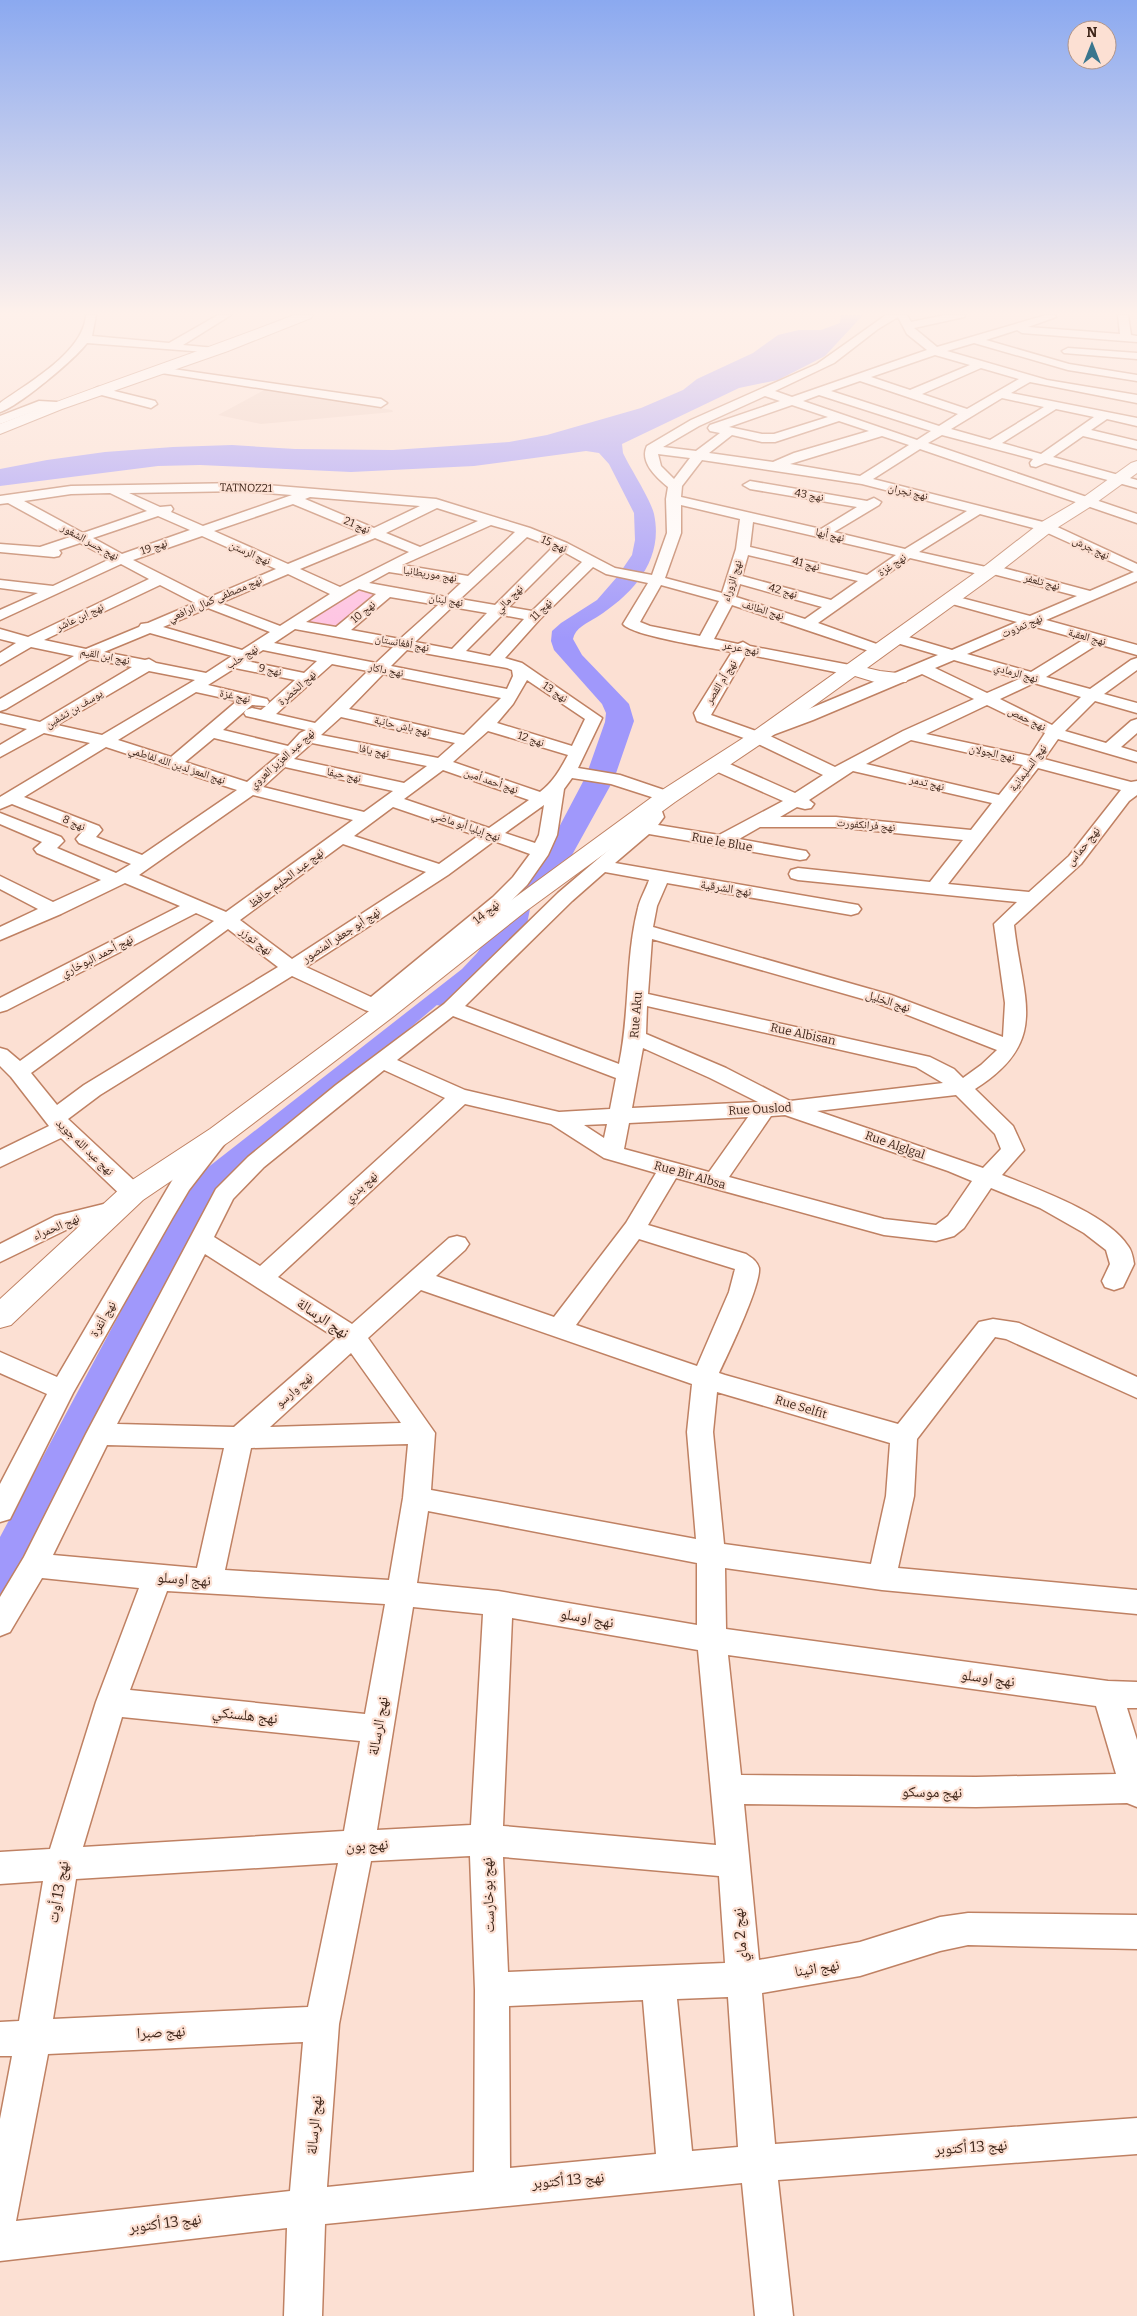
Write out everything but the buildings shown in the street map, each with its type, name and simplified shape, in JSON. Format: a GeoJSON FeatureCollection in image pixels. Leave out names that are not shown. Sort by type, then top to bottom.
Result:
{"type":"FeatureCollection","features":[{"type":"Feature","properties":{"kind":"main road"},"geometry":{"type":"LineString","coordinates":[[0,429],[15,423]]}},
{"type":"Feature","properties":{"kind":"main road"},"geometry":{"type":"LineString","coordinates":[[0,1317],[124,1201],[220,1135],[378,1008],[518,906],[888,644],[1046,527],[1087,502],[1137,466]]}},
{"type":"Feature","properties":{"kind":"main road"},"geometry":{"type":"LineString","coordinates":[[855,667],[878,677],[909,673]]}},
{"type":"Feature","properties":{"kind":"street"},"geometry":{"type":"LineString","coordinates":[[695,423],[762,438],[774,438],[821,423]]}},
{"type":"Feature","properties":{"kind":"street"},"geometry":{"type":"LineString","coordinates":[[674,493],[652,465],[651,449],[695,423]]}},
{"type":"Feature","properties":{"kind":"street"},"geometry":{"type":"LineString","coordinates":[[714,428],[729,423]]}},
{"type":"Feature","properties":{"kind":"street"},"geometry":{"type":"LineString","coordinates":[[853,423],[1137,519]]}},
{"type":"Feature","properties":{"kind":"street"},"geometry":{"type":"LineString","coordinates":[[918,423],[1137,484]]}},
{"type":"Feature","properties":{"kind":"street"},"geometry":{"type":"LineString","coordinates":[[862,480],[951,423]]}},
{"type":"Feature","properties":{"kind":"street"},"geometry":{"type":"LineString","coordinates":[[992,444],[1026,423]]}},
{"type":"Feature","properties":{"kind":"street"},"geometry":{"type":"LineString","coordinates":[[1013,477],[1043,459],[1095,423]]}},
{"type":"Feature","properties":{"kind":"street"},"geometry":{"type":"LineString","coordinates":[[650,578],[674,533],[674,493],[698,456],[730,431]]}},
{"type":"Feature","properties":{"kind":"street"},"geometry":{"type":"LineString","coordinates":[[768,465],[881,432]]}},
{"type":"Feature","properties":{"kind":"street"},"geometry":{"type":"LineString","coordinates":[[1083,432],[1137,445]]}},
{"type":"Feature","properties":{"kind":"street","name":"نهج نجران"},"geometry":{"type":"LineString","coordinates":[[651,449],[862,480],[1046,527]]}},
{"type":"Feature","properties":{"kind":"street","name":"نهج الزوراء"},"geometry":{"type":"LineString","coordinates":[[705,641],[728,599],[743,549],[742,515],[750,485],[768,465]]}},
{"type":"Feature","properties":{"kind":"street","name":"نهج 43"},"geometry":{"type":"LineString","coordinates":[[750,485],[868,505]]}},
{"type":"Feature","properties":{"kind":"street"},"geometry":{"type":"LineString","coordinates":[[40,552],[226,488]]}},
{"type":"Feature","properties":{"kind":"street","name":"TATNOZ21"},"geometry":{"type":"LineString","coordinates":[[6,500],[59,491],[226,488],[313,492],[436,503],[490,520]]}},
{"type":"Feature","properties":{"kind":"street","name":"نهج الرستن"},"geometry":{"type":"LineString","coordinates":[[108,489],[161,511],[201,532],[341,593]]}},
{"type":"Feature","properties":{"kind":"street"},"geometry":{"type":"LineString","coordinates":[[824,533],[892,489]]}},
{"type":"Feature","properties":{"kind":"street","name":"نهج 19"},"geometry":{"type":"LineString","coordinates":[[0,616],[116,556],[201,532],[313,492]]}},
{"type":"Feature","properties":{"kind":"street","name":"نهج أبها"},"geometry":{"type":"LineString","coordinates":[[674,493],[742,515],[989,571]]}},
{"type":"Feature","properties":{"kind":"street","name":"نهج 21"},"geometry":{"type":"LineString","coordinates":[[292,499],[421,552]]}},
{"type":"Feature","properties":{"kind":"street","name":"نهج جسر الشغور"},"geometry":{"type":"LineString","coordinates":[[6,500],[207,603],[287,627]]}},
{"type":"Feature","properties":{"kind":"street","name":"نهج مصطفى كمال الرافعي"},"geometry":{"type":"LineString","coordinates":[[0,706],[89,653],[146,627],[374,532],[436,503]]}},
{"type":"Feature","properties":{"kind":"street","name":"نهج غزة"},"geometry":{"type":"LineString","coordinates":[[807,624],[908,554],[978,510]]}},
{"type":"Feature","properties":{"kind":"street","name":"نهج 15"},"geometry":{"type":"LineString","coordinates":[[490,520],[562,546],[617,572]]}},
{"type":"Feature","properties":{"kind":"street","name":"نهج حلب"},"geometry":{"type":"LineString","coordinates":[[3,805],[209,678],[341,593],[387,567],[490,520]]}},
{"type":"Feature","properties":{"kind":"street","name":"نهج جرش"},"geometry":{"type":"LineString","coordinates":[[1046,527],[1137,569]]}},
{"type":"Feature","properties":{"kind":"street","name":"نهج عبد العزيز العروي"},"geometry":{"type":"LineString","coordinates":[[0,934],[121,878],[250,789],[312,732],[338,711],[405,643],[524,531]]}},
{"type":"Feature","properties":{"kind":"street","name":"نهج مالي"},"geometry":{"type":"LineString","coordinates":[[456,653],[562,546]]}},
{"type":"Feature","properties":{"kind":"street"},"geometry":{"type":"LineString","coordinates":[[0,548],[116,556]]}},
{"type":"Feature","properties":{"kind":"street","name":"نهج 41"},"geometry":{"type":"LineString","coordinates":[[743,549],[870,580]]}},
{"type":"Feature","properties":{"kind":"street"},"geometry":{"type":"LineString","coordinates":[[6,562],[19,550]]}},
{"type":"Feature","properties":{"kind":"street","name":"نهج 11"},"geometry":{"type":"LineString","coordinates":[[494,660],[535,616],[591,561]]}},
{"type":"Feature","properties":{"kind":"street","name":"نهج موريطانيا"},"geometry":{"type":"LineString","coordinates":[[387,567],[473,581]]}},
{"type":"Feature","properties":{"kind":"street","name":"نهج تلعفر"},"geometry":{"type":"LineString","coordinates":[[989,571],[1093,596]]}},
{"type":"Feature","properties":{"kind":"street","name":"نهج الطائف"},"geometry":{"type":"LineString","coordinates":[[617,572],[650,578],[728,599],[807,624],[888,644]]}},
{"type":"Feature","properties":{"kind":"street","name":"نهج تمزوت"},"geometry":{"type":"LineString","coordinates":[[761,735],[1137,576]]}},
{"type":"Feature","properties":{"kind":"street","name":"نهج عرعر"},"geometry":{"type":"LineString","coordinates":[[650,578],[631,621],[632,626],[743,648],[855,667]]}},
{"type":"Feature","properties":{"kind":"street","name":"نهج 42"},"geometry":{"type":"LineString","coordinates":[[733,578],[834,605]]}},
{"type":"Feature","properties":{"kind":"street","name":"نهج ابن عاشر"},"geometry":{"type":"LineString","coordinates":[[0,660],[29,642],[161,579]]}},
{"type":"Feature","properties":{"kind":"street"},"geometry":{"type":"LineString","coordinates":[[0,584],[52,590]]}},
{"type":"Feature","properties":{"kind":"street","name":"نهج لبنان"},"geometry":{"type":"LineString","coordinates":[[357,584],[388,592],[535,616]]}},
{"type":"Feature","properties":{"kind":"street","name":"نهج 10"},"geometry":{"type":"LineString","coordinates":[[338,633],[388,592]]}},
{"type":"Feature","properties":{"kind":"street","name":"نهج العقبة"},"geometry":{"type":"LineString","coordinates":[[950,599],[1137,650]]}},
{"type":"Feature","properties":{"kind":"street","name":"نهج 9"},"geometry":{"type":"LineString","coordinates":[[146,627],[238,659],[308,678]]}},
{"type":"Feature","properties":{"kind":"street","name":"نهج أفغانستان"},"geometry":{"type":"LineString","coordinates":[[287,627],[405,643],[514,665]]}},
{"type":"Feature","properties":{"kind":"street","name":"نهج ابن القيم"},"geometry":{"type":"LineString","coordinates":[[0,634],[29,642],[149,664],[209,678]]}},
{"type":"Feature","properties":{"kind":"street"},"geometry":{"type":"LineString","coordinates":[[720,842],[797,800],[843,770],[909,735],[1033,678],[1095,639]]}},
{"type":"Feature","properties":{"kind":"street","name":"نهج الرمادي"},"geometry":{"type":"LineString","coordinates":[[888,644],[953,654],[1137,708]]}},
{"type":"Feature","properties":{"kind":"street","name":"نهج داكار"},"geometry":{"type":"LineString","coordinates":[[260,645],[511,695]]}},
{"type":"Feature","properties":{"kind":"street","name":"نهج أم القصر"},"geometry":{"type":"LineString","coordinates":[[743,648],[702,716],[706,719],[761,735]]}},
{"type":"Feature","properties":{"kind":"street","name":"نهج الخضرة"},"geometry":{"type":"LineString","coordinates":[[270,710],[329,659]]}},
{"type":"Feature","properties":{"kind":"street","name":"يوسف بن تشفين"},"geometry":{"type":"LineString","coordinates":[[0,752],[149,664]]}},
{"type":"Feature","properties":{"kind":"street","name":"نهج السليمانية"},"geometry":{"type":"LineString","coordinates":[[934,888],[1034,762],[1054,732],[1092,695],[1130,676],[1137,664]]}},
{"type":"Feature","properties":{"kind":"street","name":"نهج عبد الحليم حافظ"},"geometry":{"type":"LineString","coordinates":[[19,1072],[441,764],[486,726],[511,695],[521,676],[521,671],[514,665]]}},
{"type":"Feature","properties":{"kind":"street","name":"نهج 13"},"geometry":{"type":"LineString","coordinates":[[514,665],[594,718]]}},
{"type":"Feature","properties":{"kind":"street","name":"نهج حمص"},"geometry":{"type":"LineString","coordinates":[[909,673],[986,699],[1070,739],[1137,757]]}},
{"type":"Feature","properties":{"kind":"street","name":"نهج غزة"},"geometry":{"type":"LineString","coordinates":[[194,687],[243,704],[270,710]]}},
{"type":"Feature","properties":{"kind":"street"},"geometry":{"type":"LineString","coordinates":[[174,763],[243,704]]}},
{"type":"Feature","properties":{"kind":"street","name":"نهج يافا"},"geometry":{"type":"LineString","coordinates":[[270,710],[312,732],[441,764]]}},
{"type":"Feature","properties":{"kind":"street","name":"نهج باش حانبة"},"geometry":{"type":"LineString","coordinates":[[338,711],[467,741]]}},
{"type":"Feature","properties":{"kind":"street","name":"نهج المعز لدين الله لفاطمي"},"geometry":{"type":"LineString","coordinates":[[0,718],[105,741],[250,789],[366,818]]}},
{"type":"Feature","properties":{"kind":"street","name":"نهج أبو جعفر المنصور"},"geometry":{"type":"LineString","coordinates":[[0,1159],[59,1123],[92,1090],[291,968],[492,836],[548,793],[568,772],[594,718]]}},
{"type":"Feature","properties":{"kind":"street"},"geometry":{"type":"LineString","coordinates":[[1109,748],[1137,724]]}},
{"type":"Feature","properties":{"kind":"street","name":"نهج 12"},"geometry":{"type":"LineString","coordinates":[[486,726],[577,753]]}},
{"type":"Feature","properties":{"kind":"street","name":"نهج حيفا"},"geometry":{"type":"LineString","coordinates":[[211,732],[287,756],[406,788]]}},
{"type":"Feature","properties":{"kind":"street","name":"نهج تدمر"},"geometry":{"type":"LineString","coordinates":[[761,735],[843,770],[1004,801]]}},
{"type":"Feature","properties":{"kind":"street","name":"نهج الجولان"},"geometry":{"type":"LineString","coordinates":[[909,735],[1034,762],[1135,787]]}},
{"type":"Feature","properties":{"kind":"street","name":"نهج أحمد أمين"},"geometry":{"type":"LineString","coordinates":[[441,764],[548,793]]}},
{"type":"Feature","properties":{"kind":"street"},"geometry":{"type":"LineString","coordinates":[[716,765],[797,800],[836,822]]}},
{"type":"Feature","properties":{"kind":"street"},"geometry":{"type":"LineString","coordinates":[[0,1623],[34,1565],[99,1434],[224,1195],[256,1162],[451,1008],[533,928],[601,866],[653,810],[614,779],[568,772]]}},
{"type":"Feature","properties":{"kind":"street","name":"نهج حماس"},"geometry":{"type":"LineString","coordinates":[[1009,1047],[1015,1030],[1014,1002],[1004,924],[1075,860],[1123,797],[1135,787]]}},
{"type":"Feature","properties":{"kind":"street","name":"نهج 14"},"geometry":{"type":"LineString","coordinates":[[378,1008],[500,901],[520,881],[548,836],[548,793]]}},
{"type":"Feature","properties":{"kind":"street","name":"نهح إيليا أبو ماضي"},"geometry":{"type":"LineString","coordinates":[[391,801],[540,851]]}},
{"type":"Feature","properties":{"kind":"street","name":"نهج 8"},"geometry":{"type":"LineString","coordinates":[[3,805],[93,830],[85,839],[145,863]]}},
{"type":"Feature","properties":{"kind":"street","name":"نهج توزر"},"geometry":{"type":"LineString","coordinates":[[3,805],[55,841],[43,849],[229,920],[291,968],[378,1008]]}},
{"type":"Feature","properties":{"kind":"street","name":"Rue le Blue"},"geometry":{"type":"LineString","coordinates":[[653,810],[720,842],[800,855]]}},
{"type":"Feature","properties":{"kind":"street","name":"نهج فرانكفورت"},"geometry":{"type":"LineString","coordinates":[[756,822],[836,822],[976,836]]}},
{"type":"Feature","properties":{"kind":"street"},"geometry":{"type":"LineString","coordinates":[[793,899],[804,823]]}},
{"type":"Feature","properties":{"kind":"street"},"geometry":{"type":"LineString","coordinates":[[340,837],[441,871]]}},
{"type":"Feature","properties":{"kind":"street","name":"نهج الشرقية"},"geometry":{"type":"LineString","coordinates":[[601,866],[851,909]]}},
{"type":"Feature","properties":{"kind":"street"},"geometry":{"type":"LineString","coordinates":[[798,874],[1034,898]]}},
{"type":"Feature","properties":{"kind":"street","name":"Rue Aku"},"geometry":{"type":"LineString","coordinates":[[612,1153],[635,1037],[643,930],[648,906],[660,877]]}},
{"type":"Feature","properties":{"kind":"street"},"geometry":{"type":"LineString","coordinates":[[0,882],[54,910]]}},
{"type":"Feature","properties":{"kind":"street","name":"نهج أحمد البوخاري"},"geometry":{"type":"LineString","coordinates":[[0,1006],[194,906]]}},
{"type":"Feature","properties":{"kind":"street","name":"نهج الخليل"},"geometry":{"type":"LineString","coordinates":[[643,930],[884,999],[1009,1047]]}},
{"type":"Feature","properties":{"kind":"street","name":"Rue Albisan"},"geometry":{"type":"LineString","coordinates":[[638,998],[924,1062],[946,1074],[1005,1130],[1013,1150],[988,1177]]}},
{"type":"Feature","properties":{"kind":"street"},"geometry":{"type":"LineString","coordinates":[[451,1008],[627,1075]]}},
{"type":"Feature","properties":{"kind":"street","name":"Rue Alglgal"},"geometry":{"type":"LineString","coordinates":[[635,1037],[718,1073],[787,1108],[988,1177],[1048,1202],[1102,1233],[1119,1250],[1122,1264],[1114,1281]]}},
{"type":"Feature","properties":{"kind":"street"},"geometry":{"type":"LineString","coordinates":[[960,1088],[989,1069],[1009,1047]]}},
{"type":"Feature","properties":{"kind":"street","name":"نهج عبد الله جويد"},"geometry":{"type":"LineString","coordinates":[[0,1055],[19,1072],[124,1201]]}},
{"type":"Feature","properties":{"kind":"street","name":"Rue Bir Albsa"},"geometry":{"type":"LineString","coordinates":[[382,1061],[460,1096],[497,1103],[559,1119],[612,1153],[867,1224],[917,1232],[936,1233],[946,1230],[956,1222],[988,1177]]}},
{"type":"Feature","properties":{"kind":"street","name":"Rue Ouslod"},"geometry":{"type":"LineString","coordinates":[[559,1119],[787,1108],[960,1088]]}},
{"type":"Feature","properties":{"kind":"street","name":"نهج بدري"},"geometry":{"type":"LineString","coordinates":[[262,1278],[460,1096]]}},
{"type":"Feature","properties":{"kind":"street"},"geometry":{"type":"LineString","coordinates":[[714,1182],[765,1109]]}},
{"type":"Feature","properties":{"kind":"street","name":"نهج أنقرة"},"geometry":{"type":"LineString","coordinates":[[2,1504],[62,1390],[162,1216],[181,1185],[220,1135]]}},
{"type":"Feature","properties":{"kind":"street"},"geometry":{"type":"LineString","coordinates":[[560,1328],[634,1229],[670,1170]]}},
{"type":"Feature","properties":{"kind":"street","name":"نهج الحمراء"},"geometry":{"type":"LineString","coordinates":[[0,1254],[63,1222],[124,1201]]}},
{"type":"Feature","properties":{"kind":"street","name":"نهج 2 ماي"},"geometry":{"type":"LineString","coordinates":[[634,1229],[738,1260],[746,1265],[747,1271],[741,1292],[705,1377],[700,1441],[711,1554],[712,1640],[734,1862],[758,2164],[774,2316]]}},
{"type":"Feature","properties":{"kind":"street","name":"نهج الرسالة"},"geometry":{"type":"LineString","coordinates":[[200,1239],[353,1337],[422,1433],[417,1498],[378,1729],[358,1846],[322,2024],[307,2207],[302,2316]]}},
{"type":"Feature","properties":{"kind":"street","name":"نهج وارسو"},"geometry":{"type":"LineString","coordinates":[[240,1438],[457,1244]]}},
{"type":"Feature","properties":{"kind":"street","name":"Rue Selfit"},"geometry":{"type":"LineString","coordinates":[[417,1279],[705,1377],[818,1413],[904,1436]]}},
{"type":"Feature","properties":{"kind":"street"},"geometry":{"type":"LineString","coordinates":[[882,1578],[900,1496],[904,1436],[988,1330],[992,1328],[1010,1330],[1137,1388]]}},
{"type":"Feature","properties":{"kind":"street"},"geometry":{"type":"LineString","coordinates":[[0,1362],[62,1390]]}},
{"type":"Feature","properties":{"kind":"street"},"geometry":{"type":"LineString","coordinates":[[99,1434],[240,1438],[422,1433]]}},
{"type":"Feature","properties":{"kind":"street"},"geometry":{"type":"LineString","coordinates":[[208,1581],[240,1438]]}},
{"type":"Feature","properties":{"kind":"street"},"geometry":{"type":"LineString","coordinates":[[417,1498],[711,1554],[882,1578],[1137,1602]]}},
{"type":"Feature","properties":{"kind":"street","name":"نهج اوسلو"},"geometry":{"type":"LineString","coordinates":[[34,1565],[156,1578],[400,1593],[498,1603],[712,1640],[1123,1695]]}},
{"type":"Feature","properties":{"kind":"street","name":"نهج 13 أوت"},"geometry":{"type":"LineString","coordinates":[[0,2216],[33,2038],[62,1864],[111,1702],[156,1578]]}},
{"type":"Feature","properties":{"kind":"street","name":"نهج بوخارست"},"geometry":{"type":"LineString","coordinates":[[492,2187],[492,1990],[486,1840],[498,1603]]}},
{"type":"Feature","properties":{"kind":"street"},"geometry":{"type":"LineString","coordinates":[[1123,1695],[1137,1789]]}},
{"type":"Feature","properties":{"kind":"street","name":"نهج هلسنكي"},"geometry":{"type":"LineString","coordinates":[[111,1702],[378,1729]]}},
{"type":"Feature","properties":{"kind":"street","name":"نهج موسكو"},"geometry":{"type":"LineString","coordinates":[[726,1789],[976,1792],[1137,1789]]}},
{"type":"Feature","properties":{"kind":"street","name":"نهج بون"},"geometry":{"type":"LineString","coordinates":[[0,1868],[486,1840],[734,1862]]}},
{"type":"Feature","properties":{"kind":"street","name":"نهج اثينا"},"geometry":{"type":"LineString","coordinates":[[492,1990],[743,1979],[860,1960],[940,1934],[968,1929],[1137,1932]]}},
{"type":"Feature","properties":{"kind":"street"},"geometry":{"type":"LineString","coordinates":[[658,1983],[676,2170]]}},
{"type":"Feature","properties":{"kind":"street","name":"نهج صبرا"},"geometry":{"type":"LineString","coordinates":[[0,2039],[322,2024]]}},
{"type":"Feature","properties":{"kind":"street","name":"نهج 13 أكتوبر"},"geometry":{"type":"LineString","coordinates":[[0,2242],[492,2187],[676,2170],[1137,2136]]}},
{"type":"Feature","properties":{"kind":"shaded area"},"geometry":{"type":"Polygon","coordinates":[[[588,423],[666,423],[622,444],[623,453],[649,500],[654,514],[656,531],[650,561],[643,574],[622,598],[579,629],[573,639],[582,655],[629,704],[634,721],[614,779],[572,855],[558,865],[553,873],[502,908],[547,850],[586,776],[605,722],[606,713],[602,704],[554,650],[551,641],[552,631],[597,600],[617,577],[632,555],[635,540],[634,513],[609,464],[599,453],[586,451],[474,466],[351,472],[200,465],[158,466],[0,486],[0,469],[105,452],[232,445],[295,449],[393,450],[509,442],[547,435],[588,423]]]}},
{"type":"Feature","properties":{"kind":"shaded area"},"geometry":{"type":"Polygon","coordinates":[[[359,590],[380,594],[338,631],[303,624],[359,590]]]}},
{"type":"Feature","properties":{"kind":"shaded area"},"geometry":{"type":"Polygon","coordinates":[[[530,909],[526,929],[240,1173],[0,1613],[0,1537],[168,1223],[191,1186],[202,1172],[462,969],[495,934],[530,909]]]}},
{"type":"Feature","properties":{"kind":"waterway"},"geometry":{"type":"LineString","coordinates":[[441,999],[480,969],[500,934]]}}]}
